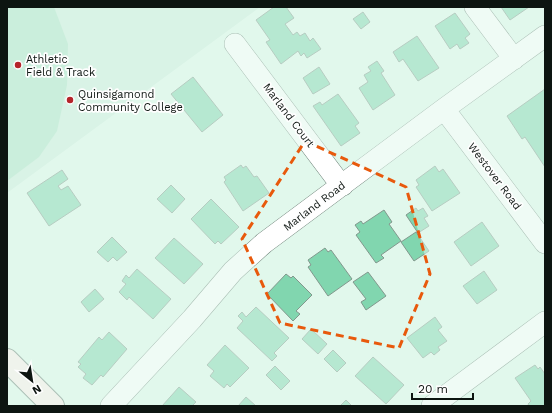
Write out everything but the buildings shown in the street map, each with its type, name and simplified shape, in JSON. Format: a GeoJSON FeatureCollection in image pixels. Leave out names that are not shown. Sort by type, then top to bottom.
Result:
{"type":"FeatureCollection","features":[{"type":"Feature","properties":{"kind":"main road"},"geometry":{"type":"LineString","coordinates":[[7,360],[53,406]]}},
{"type":"Feature","properties":{"kind":"street"},"geometry":{"type":"LineString","coordinates":[[475,7],[514,59]]}},
{"type":"Feature","properties":{"kind":"street","name":"Marland Road"},"geometry":{"type":"LineString","coordinates":[[111,406],[192,319],[233,271],[264,244],[444,109],[545,36]]}},
{"type":"Feature","properties":{"kind":"street","name":"Marland Court"},"geometry":{"type":"LineString","coordinates":[[235,44],[341,185],[343,185]]}},
{"type":"Feature","properties":{"kind":"street","name":"Westover Road"},"geometry":{"type":"LineString","coordinates":[[444,109],[545,243]]}},
{"type":"Feature","properties":{"kind":"street"},"geometry":{"type":"LineString","coordinates":[[432,406],[545,322]]}},
{"type":"Feature","properties":{"kind":"highlighted area"},"geometry":{"type":"Polygon","coordinates":[[[305,141],[406,187],[430,274],[399,348],[280,323],[242,239],[305,141]]]}},
{"type":"Feature","properties":{"kind":"shaded area","name":"Quinsigamond Community College"},"geometry":{"type":"Polygon","coordinates":[[[7,7],[260,7],[7,193],[7,7]]]}},
{"type":"Feature","properties":{"kind":"green space"},"geometry":{"type":"Polygon","coordinates":[[[7,7],[54,7],[68,44],[67,85],[57,131],[39,157],[7,181],[7,7]]]}},
{"type":"Feature","properties":{"kind":"place","name":"Athletic Field & Track"},"geometry":{"type":"Point","coordinates":[18,65]}},
{"type":"Feature","properties":{"kind":"place","name":"Quinsigamond Community College"},"geometry":{"type":"Point","coordinates":[70,100]}}]}
